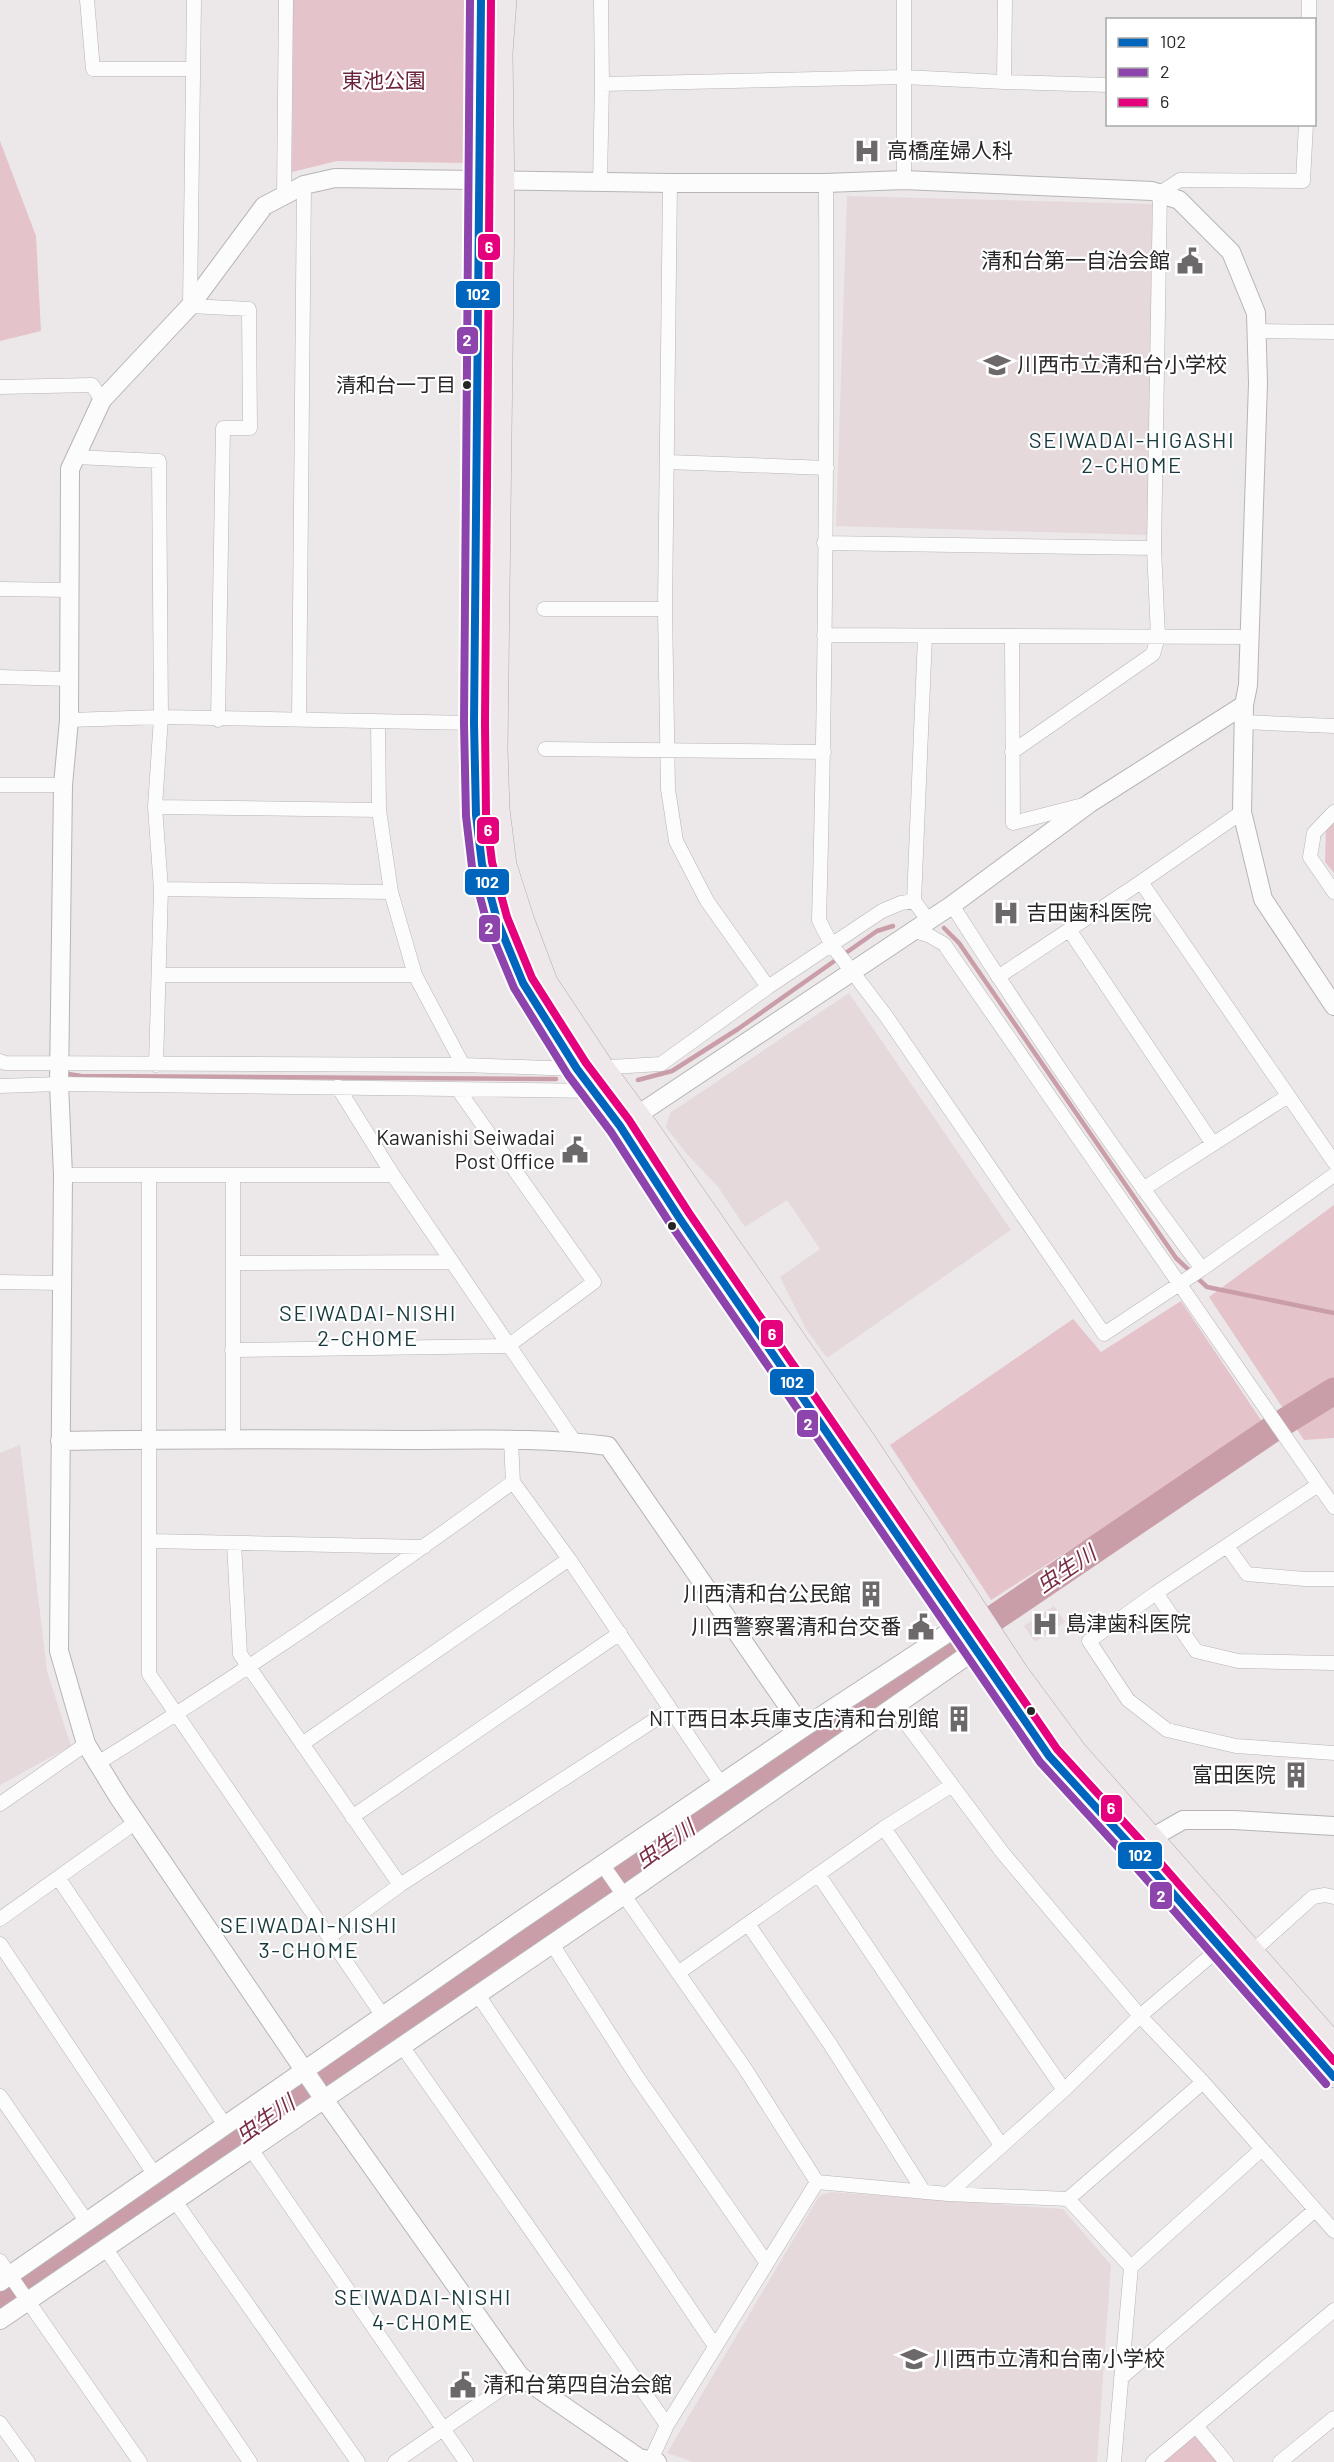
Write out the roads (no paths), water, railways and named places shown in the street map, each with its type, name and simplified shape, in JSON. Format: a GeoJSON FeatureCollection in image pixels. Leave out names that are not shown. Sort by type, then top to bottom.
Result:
{"type":"FeatureCollection","features":[{"type":"Feature","properties":{"kind":"main road"},"geometry":{"type":"LineString","coordinates":[[481,0],[474,723],[476,815],[482,864],[497,920],[523,983],[577,1069],[620,1126],[680,1219],[1049,1756],[1134,1849],[1334,2077]]}},
{"type":"Feature","properties":{"kind":"main road"},"geometry":{"type":"LineString","coordinates":[[506,0],[502,53],[501,506],[496,750],[499,809],[506,865],[547,982],[604,1068],[866,1442],[1019,1674],[1076,1751],[1334,2043]]}},
{"type":"Feature","properties":{"kind":"street"},"geometry":{"type":"LineString","coordinates":[[87,0],[93,69],[192,69]]}},
{"type":"Feature","properties":{"kind":"street"},"geometry":{"type":"LineString","coordinates":[[190,306],[194,0]]}},
{"type":"Feature","properties":{"kind":"street"},"geometry":{"type":"LineString","coordinates":[[284,195],[286,0]]}},
{"type":"Feature","properties":{"kind":"street"},"geometry":{"type":"LineString","coordinates":[[600,181],[601,0]]}},
{"type":"Feature","properties":{"kind":"street"},"geometry":{"type":"LineString","coordinates":[[904,0],[904,180]]}},
{"type":"Feature","properties":{"kind":"street"},"geometry":{"type":"LineString","coordinates":[[1004,82],[1005,0]]}},
{"type":"Feature","properties":{"kind":"street"},"geometry":{"type":"LineString","coordinates":[[1309,0],[1309,18]]}},
{"type":"Feature","properties":{"kind":"street"},"geometry":{"type":"LineString","coordinates":[[602,84],[904,77],[1106,85]]}},
{"type":"Feature","properties":{"kind":"street"},"geometry":{"type":"LineString","coordinates":[[1160,193],[1180,180],[1303,181],[1305,126]]}},
{"type":"Feature","properties":{"kind":"street"},"geometry":{"type":"LineString","coordinates":[[817,2182],[667,2425],[652,2461],[639,2458],[520,2376],[304,2070],[86,1744],[59,1651],[63,1175],[59,1084],[63,785],[69,720],[70,469],[102,400],[190,306],[264,206],[304,185],[335,178],[670,183],[826,183],[904,180],[1123,189],[1160,193],[1179,200],[1232,252],[1256,313],[1258,383],[1242,812],[1263,899],[1334,1006]]}},
{"type":"Feature","properties":{"kind":"street"},"geometry":{"type":"LineString","coordinates":[[670,183],[665,609],[668,789],[676,841],[707,902],[768,987]]}},
{"type":"Feature","properties":{"kind":"street"},"geometry":{"type":"LineString","coordinates":[[826,183],[827,468],[824,543],[824,752],[819,920],[833,946],[886,1016],[1104,1334],[1191,1277],[1334,1175]]}},
{"type":"Feature","properties":{"kind":"street"},"geometry":{"type":"LineString","coordinates":[[299,720],[304,185]]}},
{"type":"Feature","properties":{"kind":"street"},"geometry":{"type":"LineString","coordinates":[[1012,752],[1153,654],[1158,637],[1154,548],[1160,193]]}},
{"type":"Feature","properties":{"kind":"street"},"geometry":{"type":"LineString","coordinates":[[190,306],[249,309],[250,428],[222,428],[218,720]]}},
{"type":"Feature","properties":{"kind":"street"},"geometry":{"type":"LineString","coordinates":[[1257,331],[1334,332]]}},
{"type":"Feature","properties":{"kind":"street"},"geometry":{"type":"LineString","coordinates":[[0,387],[92,385],[102,400]]}},
{"type":"Feature","properties":{"kind":"street"},"geometry":{"type":"LineString","coordinates":[[76,458],[159,460],[161,717],[155,807],[161,889],[156,1065]]}},
{"type":"Feature","properties":{"kind":"street"},"geometry":{"type":"LineString","coordinates":[[668,462],[827,468]]}},
{"type":"Feature","properties":{"kind":"street"},"geometry":{"type":"LineString","coordinates":[[824,543],[1154,548]]}},
{"type":"Feature","properties":{"kind":"street"},"geometry":{"type":"LineString","coordinates":[[0,589],[70,590]]}},
{"type":"Feature","properties":{"kind":"street"},"geometry":{"type":"LineString","coordinates":[[544,609],[665,609]]}},
{"type":"Feature","properties":{"kind":"street"},"geometry":{"type":"LineString","coordinates":[[824,636],[1250,636]]}},
{"type":"Feature","properties":{"kind":"street"},"geometry":{"type":"LineString","coordinates":[[926,636],[914,902],[928,920]]}},
{"type":"Feature","properties":{"kind":"street"},"geometry":{"type":"LineString","coordinates":[[1012,636],[1013,823],[1090,803]]}},
{"type":"Feature","properties":{"kind":"street"},"geometry":{"type":"LineString","coordinates":[[0,677],[69,680]]}},
{"type":"Feature","properties":{"kind":"street"},"geometry":{"type":"LineString","coordinates":[[620,1126],[849,968],[952,905],[1090,803],[1244,713],[1334,726]]}},
{"type":"Feature","properties":{"kind":"street"},"geometry":{"type":"LineString","coordinates":[[69,720],[161,717],[218,720],[474,723]]}},
{"type":"Feature","properties":{"kind":"street"},"geometry":{"type":"LineString","coordinates":[[378,722],[379,810],[391,892],[415,975],[463,1065]]}},
{"type":"Feature","properties":{"kind":"street"},"geometry":{"type":"LineString","coordinates":[[545,748],[824,752]]}},
{"type":"Feature","properties":{"kind":"street"},"geometry":{"type":"LineString","coordinates":[[0,784],[63,785]]}},
{"type":"Feature","properties":{"kind":"street"},"geometry":{"type":"LineString","coordinates":[[155,807],[379,810]]}},
{"type":"Feature","properties":{"kind":"street"},"geometry":{"type":"LineString","coordinates":[[998,977],[1070,931],[1242,812]]}},
{"type":"Feature","properties":{"kind":"street"},"geometry":{"type":"LineString","coordinates":[[1334,813],[1314,833],[1310,857],[1334,892]]}},
{"type":"Feature","properties":{"kind":"street"},"geometry":{"type":"LineString","coordinates":[[1141,882],[1334,1162]]}},
{"type":"Feature","properties":{"kind":"street"},"geometry":{"type":"LineString","coordinates":[[161,889],[391,892]]}},
{"type":"Feature","properties":{"kind":"street"},"geometry":{"type":"LineString","coordinates":[[0,1061],[5,1063],[156,1065],[463,1065],[577,1069],[661,1064],[768,987],[833,946],[882,911],[901,903],[914,902]]}},
{"type":"Feature","properties":{"kind":"street"},"geometry":{"type":"LineString","coordinates":[[952,905],[998,977],[1143,1189],[1191,1277],[1318,1485],[1333,1503]]}},
{"type":"Feature","properties":{"kind":"street"},"geometry":{"type":"LineString","coordinates":[[912,930],[928,935],[944,944],[1191,1277]]}},
{"type":"Feature","properties":{"kind":"street"},"geometry":{"type":"LineString","coordinates":[[1070,931],[1213,1144]]}},
{"type":"Feature","properties":{"kind":"street"},"geometry":{"type":"LineString","coordinates":[[160,975],[415,975]]}},
{"type":"Feature","properties":{"kind":"street"},"geometry":{"type":"LineString","coordinates":[[0,1086],[59,1084],[620,1091]]}},
{"type":"Feature","properties":{"kind":"street"},"geometry":{"type":"LineString","coordinates":[[338,1087],[393,1175],[574,1441]]}},
{"type":"Feature","properties":{"kind":"street"},"geometry":{"type":"LineString","coordinates":[[232,1350],[508,1346],[594,1282],[458,1090]]}},
{"type":"Feature","properties":{"kind":"street"},"geometry":{"type":"LineString","coordinates":[[1143,1189],[1288,1096]]}},
{"type":"Feature","properties":{"kind":"street"},"geometry":{"type":"LineString","coordinates":[[63,1175],[393,1175]]}},
{"type":"Feature","properties":{"kind":"street"},"geometry":{"type":"LineString","coordinates":[[233,1175],[234,1439]]}},
{"type":"Feature","properties":{"kind":"street"},"geometry":{"type":"LineString","coordinates":[[148,1176],[149,1674],[383,2016]]}},
{"type":"Feature","properties":{"kind":"street"},"geometry":{"type":"LineString","coordinates":[[233,1263],[451,1262]]}},
{"type":"Feature","properties":{"kind":"street"},"geometry":{"type":"LineString","coordinates":[[0,1282],[62,1283]]}},
{"type":"Feature","properties":{"kind":"street"},"geometry":{"type":"LineString","coordinates":[[60,1441],[234,1439],[574,1441],[608,1446],[802,1728]]}},
{"type":"Feature","properties":{"kind":"street"},"geometry":{"type":"LineString","coordinates":[[511,1441],[513,1482],[620,1633],[721,1784]]}},
{"type":"Feature","properties":{"kind":"street"},"geometry":{"type":"LineString","coordinates":[[98,1763],[248,1667],[424,1547],[513,1482]]}},
{"type":"Feature","properties":{"kind":"street"},"geometry":{"type":"LineString","coordinates":[[1318,1485],[1156,1593],[1089,1641],[1128,1700],[1167,1730],[1236,1746],[1334,1753]]}},
{"type":"Feature","properties":{"kind":"street"},"geometry":{"type":"LineString","coordinates":[[150,1541],[424,1547]]}},
{"type":"Feature","properties":{"kind":"street"},"geometry":{"type":"LineString","coordinates":[[234,1543],[240,1654],[400,1885]]}},
{"type":"Feature","properties":{"kind":"street"},"geometry":{"type":"LineString","coordinates":[[1227,1546],[1247,1574],[1334,1579]]}},
{"type":"Feature","properties":{"kind":"street"},"geometry":{"type":"LineString","coordinates":[[302,1744],[569,1559]]}},
{"type":"Feature","properties":{"kind":"street"},"geometry":{"type":"LineString","coordinates":[[1156,1593],[1196,1651],[1238,1661],[1334,1664]]}},
{"type":"Feature","properties":{"kind":"street"},"geometry":{"type":"LineString","coordinates":[[140,2462],[28,2301],[3,2273],[87,2222],[602,1864],[802,1728],[960,1625]]}},
{"type":"Feature","properties":{"kind":"street"},"geometry":{"type":"LineString","coordinates":[[352,1817],[620,1633]]}},
{"type":"Feature","properties":{"kind":"street"},"geometry":{"type":"LineString","coordinates":[[0,2320],[624,1895],[975,1650]]}},
{"type":"Feature","properties":{"kind":"street"},"geometry":{"type":"LineString","coordinates":[[893,1706],[1002,1852],[1140,2016],[1203,2082],[1334,2230]]}},
{"type":"Feature","properties":{"kind":"street"},"geometry":{"type":"LineString","coordinates":[[330,1936],[400,1885],[670,1710]]}},
{"type":"Feature","properties":{"kind":"street"},"geometry":{"type":"LineString","coordinates":[[0,1804],[86,1744]]}},
{"type":"Feature","properties":{"kind":"street"},"geometry":{"type":"LineString","coordinates":[[678,1973],[884,1828],[952,1785]]}},
{"type":"Feature","properties":{"kind":"street"},"geometry":{"type":"LineString","coordinates":[[1134,1849],[1152,1836],[1183,1820],[1234,1820],[1334,1826]]}},
{"type":"Feature","properties":{"kind":"street"},"geometry":{"type":"LineString","coordinates":[[0,1919],[136,1822]]}},
{"type":"Feature","properties":{"kind":"street"},"geometry":{"type":"LineString","coordinates":[[884,1828],[1064,2090]]}},
{"type":"Feature","properties":{"kind":"street"},"geometry":{"type":"LineString","coordinates":[[602,1864],[744,2067],[817,2182]]}},
{"type":"Feature","properties":{"kind":"street"},"geometry":{"type":"LineString","coordinates":[[818,1874],[1001,2145]]}},
{"type":"Feature","properties":{"kind":"street"},"geometry":{"type":"LineString","coordinates":[[59,1879],[225,2125]]}},
{"type":"Feature","properties":{"kind":"street"},"geometry":{"type":"LineString","coordinates":[[1253,1951],[1313,1897],[1331,1899]]}},
{"type":"Feature","properties":{"kind":"street"},"geometry":{"type":"LineString","coordinates":[[748,1924],[830,2044],[924,2192]]}},
{"type":"Feature","properties":{"kind":"street"},"geometry":{"type":"LineString","coordinates":[[0,1944],[155,2175]]}},
{"type":"Feature","properties":{"kind":"street"},"geometry":{"type":"LineString","coordinates":[[552,1944],[638,2078],[766,2262]]}},
{"type":"Feature","properties":{"kind":"street"},"geometry":{"type":"LineString","coordinates":[[948,2194],[1064,2090],[1140,2016],[1221,1947]]}},
{"type":"Feature","properties":{"kind":"street"},"geometry":{"type":"LineString","coordinates":[[478,1995],[715,2346]]}},
{"type":"Feature","properties":{"kind":"street"},"geometry":{"type":"LineString","coordinates":[[402,2046],[667,2425]]}},
{"type":"Feature","properties":{"kind":"street"},"geometry":{"type":"LineString","coordinates":[[817,2182],[948,2194],[1068,2199],[1203,2082]]}},
{"type":"Feature","properties":{"kind":"street"},"geometry":{"type":"LineString","coordinates":[[0,2096],[87,2222]]}},
{"type":"Feature","properties":{"kind":"street"},"geometry":{"type":"LineString","coordinates":[[251,2149],[466,2462]]}},
{"type":"Feature","properties":{"kind":"street"},"geometry":{"type":"LineString","coordinates":[[1114,2462],[1131,2267],[1262,2149]]}},
{"type":"Feature","properties":{"kind":"street"},"geometry":{"type":"LineString","coordinates":[[1068,2199],[1131,2267]]}},
{"type":"Feature","properties":{"kind":"street"},"geometry":{"type":"LineString","coordinates":[[175,2201],[358,2462]]}},
{"type":"Feature","properties":{"kind":"street"},"geometry":{"type":"LineString","coordinates":[[1121,2378],[1315,2210]]}},
{"type":"Feature","properties":{"kind":"street"},"geometry":{"type":"LineString","coordinates":[[106,2248],[250,2462]]}},
{"type":"Feature","properties":{"kind":"street"},"geometry":{"type":"LineString","coordinates":[[1154,2462],[1334,2310]]}},
{"type":"Feature","properties":{"kind":"street"},"geometry":{"type":"LineString","coordinates":[[395,2462],[520,2376]]}},
{"type":"Feature","properties":{"kind":"street"},"geometry":{"type":"LineString","coordinates":[[1280,2462],[1334,2418]]}},
{"type":"Feature","properties":{"kind":"street"},"geometry":{"type":"LineString","coordinates":[[0,2423],[28,2462]]}},
{"type":"Feature","properties":{"kind":"street"},"geometry":{"type":"LineString","coordinates":[[1196,2426],[1226,2462]]}},
{"type":"Feature","properties":{"kind":"waterway"},"geometry":{"type":"LineString","coordinates":[[638,1080],[672,1071],[738,1029],[877,931],[893,926]]}},
{"type":"Feature","properties":{"kind":"waterway"},"geometry":{"type":"LineString","coordinates":[[944,928],[959,943],[1176,1258],[1207,1287],[1334,1313]]}},
{"type":"Feature","properties":{"kind":"waterway"},"geometry":{"type":"LineString","coordinates":[[62,1073],[81,1076],[556,1079]]}},
{"type":"Feature","properties":{"kind":"waterway","name":"虫生川"},"geometry":{"type":"LineString","coordinates":[[0,2302],[1000,1614],[1271,1430],[1334,1391]]}},
{"type":"Feature","properties":{"kind":"place","name":"高橋産婦人科"},"geometry":{"type":"Point","coordinates":[867,151]}},
{"type":"Feature","properties":{"kind":"place","name":"清和台第一自治会館"},"geometry":{"type":"Point","coordinates":[1190,261]}},
{"type":"Feature","properties":{"kind":"place","name":"川西市立清和台小学校"},"geometry":{"type":"Point","coordinates":[997,365]}},
{"type":"Feature","properties":{"kind":"place","name":"清和台一丁目"},"geometry":{"type":"Point","coordinates":[467,385]}},
{"type":"Feature","properties":{"kind":"place","name":"吉田歯科医院"},"geometry":{"type":"Point","coordinates":[1006,913]}},
{"type":"Feature","properties":{"kind":"place","name":"Kawanishi Seiwadai Post Office"},"geometry":{"type":"Point","coordinates":[575,1150]}},
{"type":"Feature","properties":{"kind":"place","name":"川西清和台公民館"},"geometry":{"type":"Point","coordinates":[871,1594]}},
{"type":"Feature","properties":{"kind":"place","name":"島津歯科医院"},"geometry":{"type":"Point","coordinates":[1045,1624]}},
{"type":"Feature","properties":{"kind":"place","name":"川西警察署清和台交番"},"geometry":{"type":"Point","coordinates":[921,1627]}},
{"type":"Feature","properties":{"kind":"place","name":"NTT西日本兵庫支店清和台別館"},"geometry":{"type":"Point","coordinates":[959,1719]}},
{"type":"Feature","properties":{"kind":"place","name":"富田医院"},"geometry":{"type":"Point","coordinates":[1296,1775]}},
{"type":"Feature","properties":{"kind":"place","name":"川西市立清和台南小学校"},"geometry":{"type":"Point","coordinates":[914,2359]}},
{"type":"Feature","properties":{"kind":"place","name":"清和台第四自治会館"},"geometry":{"type":"Point","coordinates":[463,2385]}},
{"type":"Feature","properties":{"kind":"district","name":"SEIWADAI-HIGASHI 2-CHOME"},"geometry":{"type":"Point","coordinates":[1132,452]}},
{"type":"Feature","properties":{"kind":"district","name":"SEIWADAI-NISHI 2-CHOME"},"geometry":{"type":"Point","coordinates":[368,1326]}},
{"type":"Feature","properties":{"kind":"district","name":"SEIWADAI-NISHI 3-CHOME"},"geometry":{"type":"Point","coordinates":[309,1938]}},
{"type":"Feature","properties":{"kind":"district","name":"SEIWADAI-NISHI 4-CHOME"},"geometry":{"type":"Point","coordinates":[423,2310]}},
{"type":"Feature","properties":{"kind":"park label","name":"東池公園"},"geometry":{"type":"Point","coordinates":[384,81]}}]}
